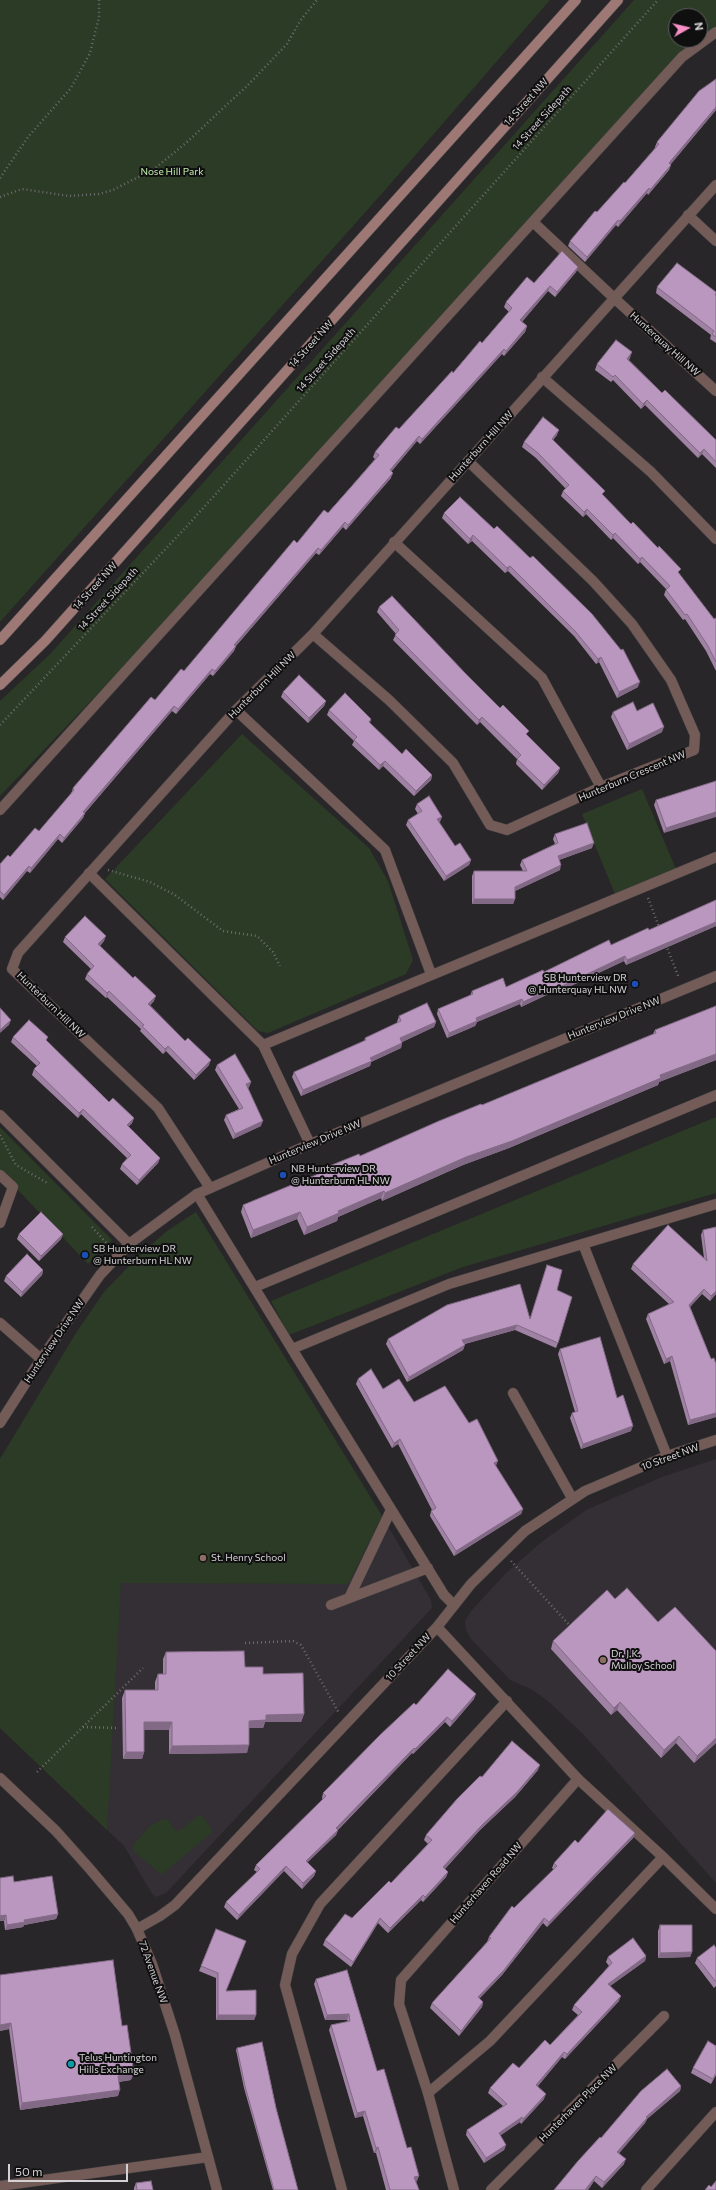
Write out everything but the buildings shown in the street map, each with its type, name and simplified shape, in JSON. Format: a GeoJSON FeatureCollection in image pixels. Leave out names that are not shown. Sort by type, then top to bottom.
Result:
{"type":"FeatureCollection","features":[{"type":"Feature","properties":{"kind":"main road"},"geometry":{"type":"LineString","coordinates":[[0,640],[576,0]]}},
{"type":"Feature","properties":{"kind":"main road","name":"14 Street NW"},"geometry":{"type":"LineString","coordinates":[[0,685],[45,641],[618,0]]}},
{"type":"Feature","properties":{"kind":"street"},"geometry":{"type":"LineString","coordinates":[[0,810],[682,57],[716,32]]}},
{"type":"Feature","properties":{"kind":"street","name":"Hunterburn Hill NW"},"geometry":{"type":"LineString","coordinates":[[210,1188],[158,1108],[12,969],[18,953],[236,710],[313,634],[542,377],[716,185]]}},
{"type":"Feature","properties":{"kind":"street"},"geometry":{"type":"LineString","coordinates":[[688,215],[716,241]]}},
{"type":"Feature","properties":{"kind":"street","name":"Hunterquay Hill NW"},"geometry":{"type":"LineString","coordinates":[[533,222],[716,391]]}},
{"type":"Feature","properties":{"kind":"street"},"geometry":{"type":"LineString","coordinates":[[542,377],[651,472],[716,539]]}},
{"type":"Feature","properties":{"kind":"street","name":"Hunterburn Crescent NW"},"geometry":{"type":"LineString","coordinates":[[313,634],[389,700],[453,763],[490,825],[507,830],[602,787],[694,750],[695,735],[671,680],[632,624],[593,581],[468,461]]}},
{"type":"Feature","properties":{"kind":"street"},"geometry":{"type":"LineString","coordinates":[[394,542],[542,678],[602,787]]}},
{"type":"Feature","properties":{"kind":"street"},"geometry":{"type":"LineString","coordinates":[[236,710],[385,850],[431,974]]}},
{"type":"Feature","properties":{"kind":"street"},"geometry":{"type":"LineString","coordinates":[[263,1045],[716,857]]}},
{"type":"Feature","properties":{"kind":"street"},"geometry":{"type":"LineString","coordinates":[[92,870],[263,1045],[310,1144]]}},
{"type":"Feature","properties":{"kind":"street","name":"Hunterview Drive NW"},"geometry":{"type":"LineString","coordinates":[[0,1423],[41,1359],[100,1275],[129,1244],[197,1194],[310,1144],[716,976]]}},
{"type":"Feature","properties":{"kind":"street"},"geometry":{"type":"LineString","coordinates":[[255,1287],[716,1095]]}},
{"type":"Feature","properties":{"kind":"street"},"geometry":{"type":"LineString","coordinates":[[0,1115],[129,1244]]}},
{"type":"Feature","properties":{"kind":"street"},"geometry":{"type":"LineString","coordinates":[[0,1175],[13,1187],[0,1223]]}},
{"type":"Feature","properties":{"kind":"street"},"geometry":{"type":"LineString","coordinates":[[197,1194],[444,1595],[454,1605]]}},
{"type":"Feature","properties":{"kind":"street"},"geometry":{"type":"LineString","coordinates":[[292,1349],[449,1284],[716,1204]]}},
{"type":"Feature","properties":{"kind":"street"},"geometry":{"type":"LineString","coordinates":[[583,1244],[667,1456]]}},
{"type":"Feature","properties":{"kind":"street"},"geometry":{"type":"LineString","coordinates":[[0,1323],[41,1359]]}},
{"type":"Feature","properties":{"kind":"street"},"geometry":{"type":"LineString","coordinates":[[513,1393],[572,1498]]}},
{"type":"Feature","properties":{"kind":"street","name":"10 Street NW"},"geometry":{"type":"LineString","coordinates":[[137,1929],[160,1916],[175,1905],[437,1627],[471,1584],[525,1531],[572,1498],[606,1481],[667,1456],[716,1440]]}},
{"type":"Feature","properties":{"kind":"street"},"geometry":{"type":"LineString","coordinates":[[350,1596],[391,1510]]}},
{"type":"Feature","properties":{"kind":"street"},"geometry":{"type":"LineString","coordinates":[[331,1605],[350,1596],[428,1568]]}},
{"type":"Feature","properties":{"kind":"street"},"geometry":{"type":"LineString","coordinates":[[437,1627],[578,1779],[663,1857],[716,1909]]}},
{"type":"Feature","properties":{"kind":"street"},"geometry":{"type":"LineString","coordinates":[[342,2190],[285,1986],[292,1954],[320,1904],[507,1701]]}},
{"type":"Feature","properties":{"kind":"street","name":"Hunterhaven Road NW"},"geometry":{"type":"LineString","coordinates":[[454,2190],[428,2093],[399,2004],[401,1980],[578,1779]]}},
{"type":"Feature","properties":{"kind":"street","name":"72 Avenue NW"},"geometry":{"type":"LineString","coordinates":[[1,1781],[56,1831],[128,1914],[137,1929],[152,1964],[161,1992],[217,2190]]}},
{"type":"Feature","properties":{"kind":"street"},"geometry":{"type":"LineString","coordinates":[[428,2093],[490,2041],[663,1857]]}},
{"type":"Feature","properties":{"kind":"street","name":"Hunterhaven Place NW"},"geometry":{"type":"LineString","coordinates":[[491,2190],[664,2016]]}},
{"type":"Feature","properties":{"kind":"street"},"geometry":{"type":"LineString","coordinates":[[646,2190],[716,2112]]}},
{"type":"Feature","properties":{"kind":"street"},"geometry":{"type":"LineString","coordinates":[[0,2186],[208,2157]]}},
{"type":"Feature","properties":{"kind":"path"},"geometry":{"type":"LineString","coordinates":[[0,178],[28,137],[71,88],[90,53],[99,17],[99,0]]}},
{"type":"Feature","properties":{"kind":"path"},"geometry":{"type":"LineString","coordinates":[[0,197],[22,189],[69,196],[99,194],[113,190],[154,169],[186,143],[249,84],[287,44],[300,21],[317,0]]}},
{"type":"Feature","properties":{"kind":"path","name":"14 Street Sidepath"},"geometry":{"type":"LineString","coordinates":[[0,725],[188,525],[658,0]]}},
{"type":"Feature","properties":{"kind":"path"},"geometry":{"type":"LineString","coordinates":[[92,870],[150,882],[175,895],[223,931],[257,936],[273,952],[280,966]]}},
{"type":"Feature","properties":{"kind":"path"},"geometry":{"type":"LineString","coordinates":[[643,887],[662,934]]}},
{"type":"Feature","properties":{"kind":"path"},"geometry":{"type":"LineString","coordinates":[[665,940],[675,967]]}},
{"type":"Feature","properties":{"kind":"path"},"geometry":{"type":"LineString","coordinates":[[0,1136],[16,1165],[51,1185]]}},
{"type":"Feature","properties":{"kind":"path"},"geometry":{"type":"LineString","coordinates":[[87,1223],[119,1255]]}},
{"type":"Feature","properties":{"kind":"path"},"geometry":{"type":"LineString","coordinates":[[510,1560],[572,1628]]}},
{"type":"Feature","properties":{"kind":"path"},"geometry":{"type":"LineString","coordinates":[[245,1643],[293,1641],[301,1645],[339,1713]]}},
{"type":"Feature","properties":{"kind":"path"},"geometry":{"type":"LineString","coordinates":[[37,1772],[143,1668]]}},
{"type":"Feature","properties":{"kind":"path"},"geometry":{"type":"LineString","coordinates":[[83,1727],[118,1728]]}},
{"type":"Feature","properties":{"kind":"shaded area","name":"St. Henry School"},"geometry":{"type":"Polygon","coordinates":[[[196,1212],[382,1516],[431,1600],[432,1608],[166,1893],[156,1897],[151,1892],[124,1846],[0,1728],[0,1459],[76,1333],[104,1292],[142,1253],[167,1231],[196,1212]]]}},
{"type":"Feature","properties":{"kind":"shaded area","name":"Dr. J.K. Mulloy School"},"geometry":{"type":"Polygon","coordinates":[[[716,1459],[716,1883],[584,1735],[548,1701],[531,1689],[510,1680],[471,1639],[466,1630],[465,1621],[471,1611],[505,1574],[540,1543],[586,1510],[662,1477],[716,1459]]]}},
{"type":"Feature","properties":{"kind":"green space","name":"Nose Hill Park"},"geometry":{"type":"Polygon","coordinates":[[[0,0],[550,0],[386,189],[0,622],[0,0]]]}},
{"type":"Feature","properties":{"kind":"green space"},"geometry":{"type":"Polygon","coordinates":[[[634,0],[716,0],[716,32],[708,39],[708,8],[668,8],[668,48],[698,48],[626,111],[212,574],[0,796],[0,701],[51,653],[634,0]]]}},
{"type":"Feature","properties":{"kind":"green space"},"geometry":{"type":"Polygon","coordinates":[[[242,734],[369,848],[388,881],[413,960],[406,974],[268,1033],[258,1031],[105,879],[242,734]]]}},
{"type":"Feature","properties":{"kind":"green space"},"geometry":{"type":"Polygon","coordinates":[[[642,789],[676,869],[615,894],[582,814],[642,789]]]}},
{"type":"Feature","properties":{"kind":"green space"},"geometry":{"type":"Polygon","coordinates":[[[716,1117],[716,1193],[463,1267],[289,1335],[271,1301],[716,1117]]]}},
{"type":"Feature","properties":{"kind":"green space"},"geometry":{"type":"Polygon","coordinates":[[[0,1127],[112,1240],[88,1264],[0,1171],[0,1127]]]}},
{"type":"Feature","properties":{"kind":"green space","name":"St. Henry School"},"geometry":{"type":"Polygon","coordinates":[[[196,1212],[382,1516],[348,1584],[121,1583],[107,1830],[0,1728],[0,1459],[76,1333],[104,1292],[142,1253],[167,1231],[196,1212]]]}},
{"type":"Feature","properties":{"kind":"green space"},"geometry":{"type":"Polygon","coordinates":[[[198,1816],[202,1816],[212,1829],[212,1832],[164,1873],[160,1873],[133,1851],[133,1845],[151,1825],[164,1819],[168,1820],[175,1830],[179,1831],[198,1816]]]}},
{"type":"Feature","properties":{"kind":"place","name":"SB Hunterview DR @ Hunterquay HL NW"},"geometry":{"type":"Point","coordinates":[635,984]}},
{"type":"Feature","properties":{"kind":"place","name":"NB Hunterview DR @ Hunterburn HL NW"},"geometry":{"type":"Point","coordinates":[283,1175]}},
{"type":"Feature","properties":{"kind":"place","name":"SB Hunterview DR @ Hunterburn HL NW"},"geometry":{"type":"Point","coordinates":[85,1255]}},
{"type":"Feature","properties":{"kind":"place","name":"St. Henry School"},"geometry":{"type":"Point","coordinates":[203,1558]}},
{"type":"Feature","properties":{"kind":"place","name":"Dr. J.K. Mulloy School"},"geometry":{"type":"Point","coordinates":[603,1660]}},
{"type":"Feature","properties":{"kind":"place","name":"Telus Huntington Hills Exchange"},"geometry":{"type":"Point","coordinates":[71,2064]}}]}
